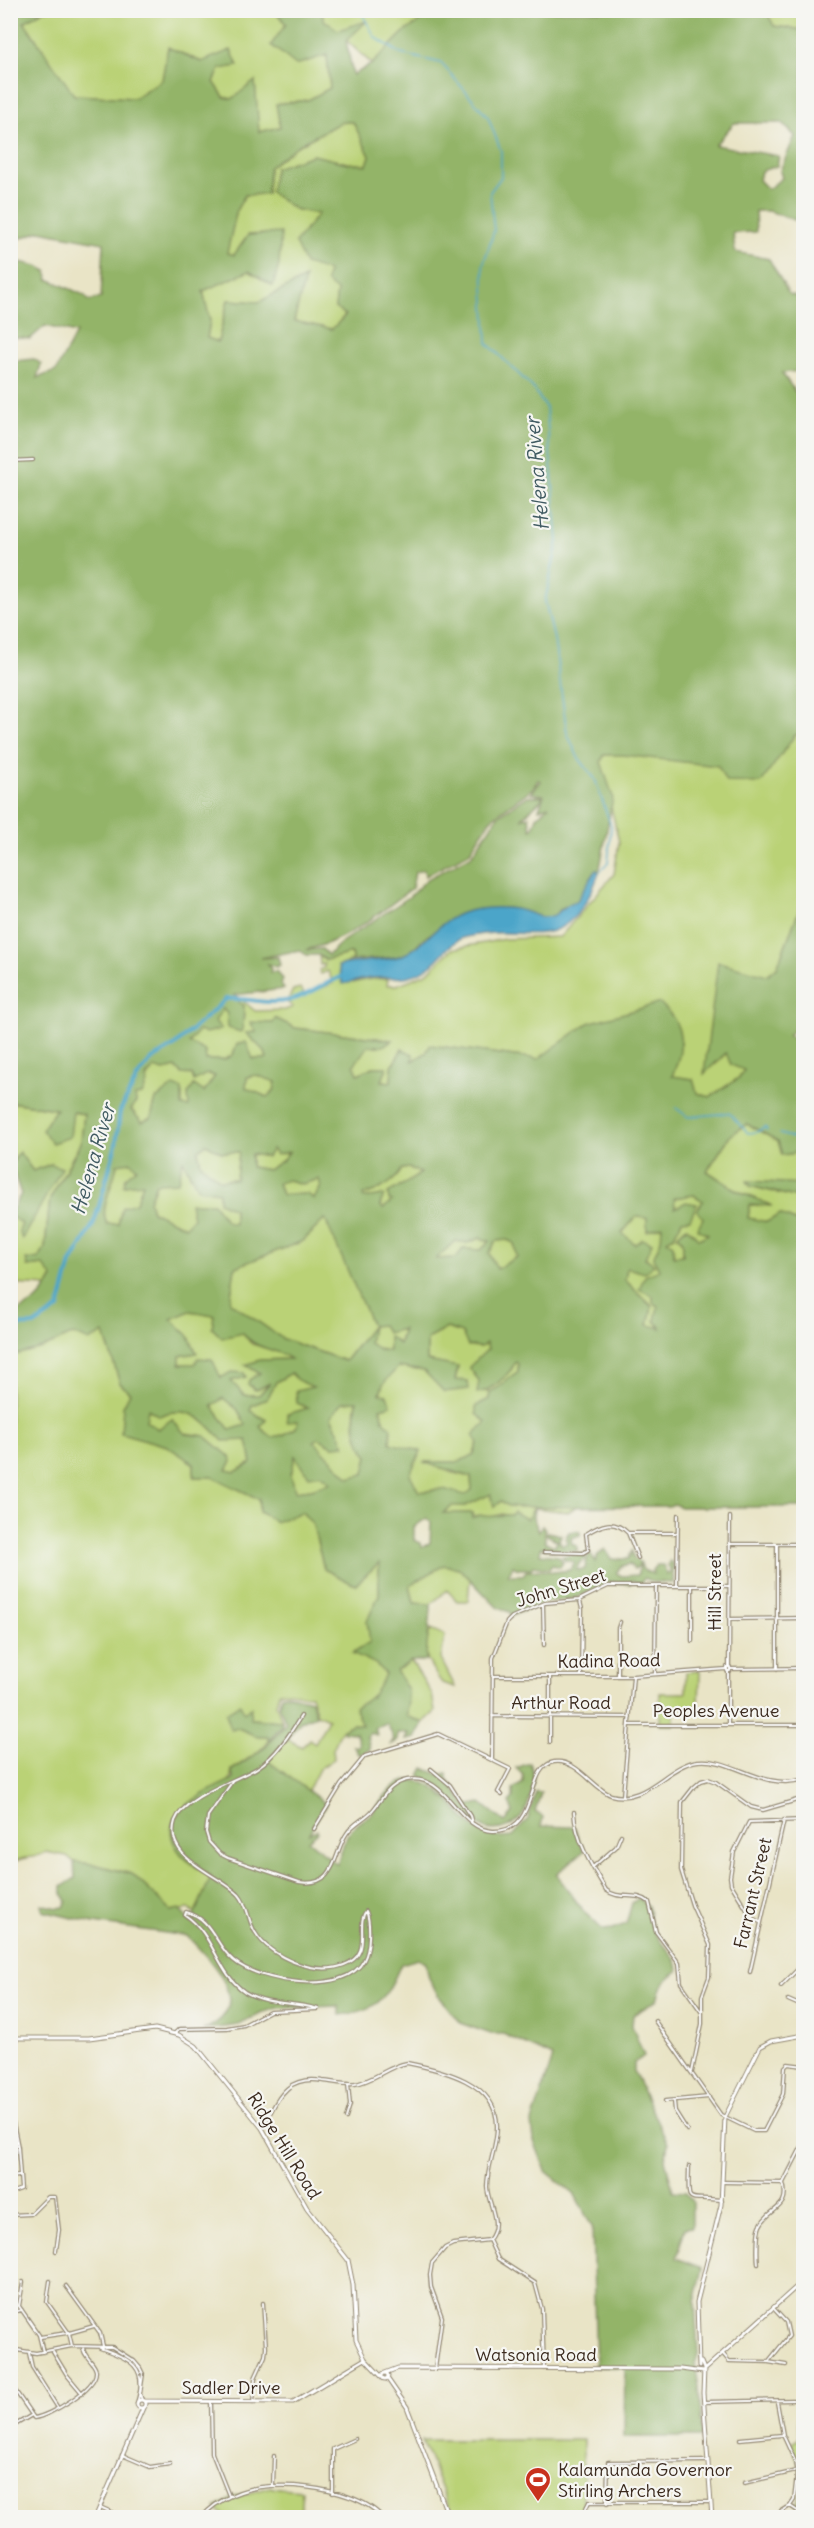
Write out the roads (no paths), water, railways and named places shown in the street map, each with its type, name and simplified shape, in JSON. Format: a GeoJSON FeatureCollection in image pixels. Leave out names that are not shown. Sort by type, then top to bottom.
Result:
{"type":"FeatureCollection","features":[{"type":"Feature","properties":{"kind":"street"},"geometry":{"type":"LineString","coordinates":[[10,460],[33,460]]}},
{"type":"Feature","properties":{"kind":"street"},"geometry":{"type":"LineString","coordinates":[[10,1279],[17,1278]]}},
{"type":"Feature","properties":{"kind":"street"},"geometry":{"type":"LineString","coordinates":[[677,1586],[678,1515]]}},
{"type":"Feature","properties":{"kind":"street","name":"Hill Street"},"geometry":{"type":"LineString","coordinates":[[728,1725],[730,1517]]}},
{"type":"Feature","properties":{"kind":"street"},"geometry":{"type":"LineString","coordinates":[[544,1552],[583,1553],[588,1550],[586,1534],[602,1525],[612,1523],[622,1527],[628,1533],[638,1558]]}},
{"type":"Feature","properties":{"kind":"street"},"geometry":{"type":"LineString","coordinates":[[628,1533],[677,1533]]}},
{"type":"Feature","properties":{"kind":"street"},"geometry":{"type":"LineString","coordinates":[[729,1544],[804,1544]]}},
{"type":"Feature","properties":{"kind":"street"},"geometry":{"type":"LineString","coordinates":[[777,1544],[777,1669]]}},
{"type":"Feature","properties":{"kind":"street","name":"John Street"},"geometry":{"type":"LineString","coordinates":[[492,1759],[493,1656],[509,1620],[543,1604],[579,1600],[608,1586],[728,1586]]}},
{"type":"Feature","properties":{"kind":"street"},"geometry":{"type":"LineString","coordinates":[[692,1586],[692,1641]]}},
{"type":"Feature","properties":{"kind":"street"},"geometry":{"type":"LineString","coordinates":[[655,1674],[656,1587]]}},
{"type":"Feature","properties":{"kind":"street"},"geometry":{"type":"LineString","coordinates":[[579,1600],[582,1610],[581,1676]]}},
{"type":"Feature","properties":{"kind":"street"},"geometry":{"type":"LineString","coordinates":[[543,1604],[544,1645]]}},
{"type":"Feature","properties":{"kind":"street"},"geometry":{"type":"LineString","coordinates":[[729,1619],[804,1618]]}},
{"type":"Feature","properties":{"kind":"street"},"geometry":{"type":"LineString","coordinates":[[618,1676],[620,1622]]}},
{"type":"Feature","properties":{"kind":"street","name":"Kadina Road"},"geometry":{"type":"LineString","coordinates":[[492,1676],[633,1676],[728,1669],[804,1668]]}},
{"type":"Feature","properties":{"kind":"street"},"geometry":{"type":"LineString","coordinates":[[550,1676],[550,1742]]}},
{"type":"Feature","properties":{"kind":"street"},"geometry":{"type":"LineString","coordinates":[[622,1796],[633,1676]]}},
{"type":"Feature","properties":{"kind":"street"},"geometry":{"type":"LineString","coordinates":[[175,2033],[179,2029],[212,2030],[241,2026],[264,2013],[277,2009],[318,2009],[263,1998],[246,1992],[231,1978],[204,1932],[185,1915],[185,1912],[206,1924],[224,1952],[240,1965],[284,1979],[312,1983],[340,1979],[357,1969],[366,1954],[366,1911],[363,1915],[364,1933],[360,1950],[345,1965],[330,1969],[313,1967],[280,1955],[257,1935],[244,1903],[237,1894],[182,1854],[174,1834],[179,1813],[193,1801],[259,1767],[288,1736],[301,1716]]}},
{"type":"Feature","properties":{"kind":"street","name":"Arthur Road"},"geometry":{"type":"LineString","coordinates":[[492,1716],[630,1717]]}},
{"type":"Feature","properties":{"kind":"street","name":"Peoples Avenue"},"geometry":{"type":"LineString","coordinates":[[629,1725],[804,1725]]}},
{"type":"Feature","properties":{"kind":"street"},"geometry":{"type":"LineString","coordinates":[[314,1829],[341,1785],[365,1756],[438,1734],[510,1769],[498,1792],[502,1795]]}},
{"type":"Feature","properties":{"kind":"street"},"geometry":{"type":"LineString","coordinates":[[232,1782],[209,1814],[206,1822],[208,1840],[220,1854],[228,1858],[302,1882],[318,1880],[330,1871],[348,1832],[370,1812],[388,1790],[404,1781],[417,1779],[433,1785],[472,1823],[482,1829],[495,1831],[506,1829],[519,1822],[525,1814],[541,1771],[553,1762],[561,1762],[570,1766],[589,1777],[607,1793],[622,1796],[634,1795],[680,1767],[698,1761],[717,1763],[766,1779],[804,1779]]}},
{"type":"Feature","properties":{"kind":"street"},"geometry":{"type":"LineString","coordinates":[[431,1770],[450,1785],[472,1823]]}},
{"type":"Feature","properties":{"kind":"street"},"geometry":{"type":"LineString","coordinates":[[692,2072],[702,2014],[702,1996],[709,1977],[710,1945],[692,1905],[681,1870],[682,1802],[701,1780],[708,1779],[752,1807],[763,1810],[804,1798]]}},
{"type":"Feature","properties":{"kind":"street"},"geometry":{"type":"LineString","coordinates":[[574,1812],[575,1826],[606,1890],[612,1895],[637,1896],[649,1902],[656,1932],[679,1964],[681,1983],[702,2014]]}},
{"type":"Feature","properties":{"kind":"street","name":"Farrant Street"},"geometry":{"type":"LineString","coordinates":[[750,1971],[784,1820]]}},
{"type":"Feature","properties":{"kind":"street"},"geometry":{"type":"LineString","coordinates":[[760,1922],[753,1918],[731,1884],[729,1877],[734,1852],[749,1822],[804,1820]]}},
{"type":"Feature","properties":{"kind":"street"},"geometry":{"type":"LineString","coordinates":[[594,1866],[616,1847],[621,1834]]}},
{"type":"Feature","properties":{"kind":"street"},"geometry":{"type":"LineString","coordinates":[[781,1986],[800,1967],[804,1940]]}},
{"type":"Feature","properties":{"kind":"street"},"geometry":{"type":"LineString","coordinates":[[788,2000],[804,2007]]}},
{"type":"Feature","properties":{"kind":"street"},"geometry":{"type":"LineString","coordinates":[[655,2021],[725,2117],[754,2131],[764,2131],[783,2094],[785,2067],[788,2064],[804,2066]]}},
{"type":"Feature","properties":{"kind":"street","name":"Ridge Hill Road"},"geometry":{"type":"LineString","coordinates":[[10,2038],[89,2038],[149,2029],[175,2033],[190,2040],[200,2049],[262,2128],[306,2208],[348,2260],[353,2285],[356,2340],[365,2359],[385,2375],[410,2412],[449,2517]]}},
{"type":"Feature","properties":{"kind":"street"},"geometry":{"type":"LineString","coordinates":[[712,2517],[698,2296],[722,2200],[723,2126],[725,2117],[760,2047],[771,2041],[804,2035]]}},
{"type":"Feature","properties":{"kind":"street"},"geometry":{"type":"LineString","coordinates":[[262,2128],[282,2091],[292,2084],[305,2080],[348,2084],[367,2080],[397,2065],[407,2063],[475,2085],[492,2105],[497,2129],[487,2190],[495,2218],[489,2240],[498,2259],[535,2283],[542,2309],[544,2369]]}},
{"type":"Feature","properties":{"kind":"street"},"geometry":{"type":"LineString","coordinates":[[346,2118],[350,2108],[348,2084]]}},
{"type":"Feature","properties":{"kind":"street"},"geometry":{"type":"LineString","coordinates":[[665,2101],[709,2097]]}},
{"type":"Feature","properties":{"kind":"street"},"geometry":{"type":"LineString","coordinates":[[674,2100],[675,2110],[687,2130]]}},
{"type":"Feature","properties":{"kind":"street"},"geometry":{"type":"LineString","coordinates":[[10,2107],[12,2129],[18,2147],[21,2189],[10,2193]]}},
{"type":"Feature","properties":{"kind":"street"},"geometry":{"type":"LineString","coordinates":[[758,2264],[758,2229],[763,2220],[781,2206],[785,2199],[783,2183],[804,2142]]}},
{"type":"Feature","properties":{"kind":"street"},"geometry":{"type":"LineString","coordinates":[[689,2166],[690,2197],[696,2200],[722,2200]]}},
{"type":"Feature","properties":{"kind":"street"},"geometry":{"type":"LineString","coordinates":[[10,2177],[19,2176]]}},
{"type":"Feature","properties":{"kind":"street"},"geometry":{"type":"LineString","coordinates":[[723,2182],[783,2183]]}},
{"type":"Feature","properties":{"kind":"street"},"geometry":{"type":"LineString","coordinates":[[10,2215],[31,2214],[48,2197],[55,2197],[59,2230],[56,2251]]}},
{"type":"Feature","properties":{"kind":"street"},"geometry":{"type":"LineString","coordinates":[[435,2369],[442,2317],[431,2287],[429,2275],[432,2263],[445,2248],[453,2244],[489,2240]]}},
{"type":"Feature","properties":{"kind":"street","name":"Watsonia Road"},"geometry":{"type":"LineString","coordinates":[[385,2375],[393,2369],[701,2369],[709,2366],[723,2354],[804,2280]]}},
{"type":"Feature","properties":{"kind":"street"},"geometry":{"type":"LineString","coordinates":[[50,2281],[47,2302],[68,2332],[72,2346]]}},
{"type":"Feature","properties":{"kind":"street"},"geometry":{"type":"LineString","coordinates":[[23,2282],[19,2303],[40,2337],[42,2352]]}},
{"type":"Feature","properties":{"kind":"street"},"geometry":{"type":"LineString","coordinates":[[66,2286],[95,2325],[101,2335],[104,2348]]}},
{"type":"Feature","properties":{"kind":"street"},"geometry":{"type":"LineString","coordinates":[[253,2402],[255,2378],[265,2356],[266,2347],[263,2303]]}},
{"type":"Feature","properties":{"kind":"street"},"geometry":{"type":"LineString","coordinates":[[768,2362],[789,2336],[786,2322],[773,2308]]}},
{"type":"Feature","properties":{"kind":"street"},"geometry":{"type":"LineString","coordinates":[[10,2312],[22,2310]]}},
{"type":"Feature","properties":{"kind":"street"},"geometry":{"type":"LineString","coordinates":[[40,2337],[90,2329],[95,2325]]}},
{"type":"Feature","properties":{"kind":"street"},"geometry":{"type":"LineString","coordinates":[[10,2349],[29,2353],[72,2346],[112,2347],[139,2365],[143,2374],[140,2392],[143,2400],[142,2407],[95,2517]]}},
{"type":"Feature","properties":{"kind":"street"},"geometry":{"type":"LineString","coordinates":[[10,2383],[34,2418],[38,2418],[82,2393],[96,2372],[83,2347]]}},
{"type":"Feature","properties":{"kind":"street"},"geometry":{"type":"LineString","coordinates":[[104,2348],[133,2362],[138,2369],[141,2377],[137,2403]]}},
{"type":"Feature","properties":{"kind":"street"},"geometry":{"type":"LineString","coordinates":[[53,2350],[67,2375],[82,2393]]}},
{"type":"Feature","properties":{"kind":"street"},"geometry":{"type":"LineString","coordinates":[[29,2353],[32,2367],[58,2408]]}},
{"type":"Feature","properties":{"kind":"street"},"geometry":{"type":"LineString","coordinates":[[723,2354],[733,2362],[768,2362],[786,2365]]}},
{"type":"Feature","properties":{"kind":"street","name":"Sadler Drive"},"geometry":{"type":"LineString","coordinates":[[143,2400],[296,2401],[365,2359]]}},
{"type":"Feature","properties":{"kind":"street"},"geometry":{"type":"LineString","coordinates":[[137,2403],[143,2400]]}},
{"type":"Feature","properties":{"kind":"street"},"geometry":{"type":"LineString","coordinates":[[704,2402],[793,2400]]}},
{"type":"Feature","properties":{"kind":"street","name":"Sadler Drive"},"geometry":{"type":"LineString","coordinates":[[142,2407],[157,2401]]}},
{"type":"Feature","properties":{"kind":"street"},"geometry":{"type":"LineString","coordinates":[[211,2402],[212,2453],[229,2496]]}},
{"type":"Feature","properties":{"kind":"street"},"geometry":{"type":"LineString","coordinates":[[771,2517],[790,2506],[796,2491],[797,2471],[783,2435],[777,2402]]}},
{"type":"Feature","properties":{"kind":"street"},"geometry":{"type":"LineString","coordinates":[[137,2403],[142,2407]]}},
{"type":"Feature","properties":{"kind":"street"},"geometry":{"type":"LineString","coordinates":[[10,2428],[32,2415]]}},
{"type":"Feature","properties":{"kind":"street"},"geometry":{"type":"LineString","coordinates":[[740,2439],[783,2435]]}},
{"type":"Feature","properties":{"kind":"street"},"geometry":{"type":"LineString","coordinates":[[333,2493],[333,2449],[355,2439]]}},
{"type":"Feature","properties":{"kind":"street"},"geometry":{"type":"LineString","coordinates":[[122,2455],[150,2467],[170,2464]]}},
{"type":"Feature","properties":{"kind":"street"},"geometry":{"type":"LineString","coordinates":[[273,2486],[274,2456]]}},
{"type":"Feature","properties":{"kind":"street"},"geometry":{"type":"LineString","coordinates":[[607,2503],[608,2464],[610,2462],[708,2461]]}},
{"type":"Feature","properties":{"kind":"street"},"geometry":{"type":"LineString","coordinates":[[744,2483],[797,2471]]}},
{"type":"Feature","properties":{"kind":"street"},"geometry":{"type":"LineString","coordinates":[[201,2517],[229,2496],[254,2488],[273,2486],[333,2493],[363,2501],[375,2508],[383,2517]]}},
{"type":"Feature","properties":{"kind":"street"},"geometry":{"type":"LineString","coordinates":[[585,2517],[587,2503],[711,2502]]}},
{"type":"Feature","properties":{"kind":"street"},"geometry":{"type":"LineString","coordinates":[[790,2506],[804,2515]]}},
{"type":"Feature","properties":{"kind":"street"},"geometry":{"type":"LineString","coordinates":[[100,2507],[125,2517]]}},
{"type":"Feature","properties":{"kind":"water"},"geometry":{"type":"Polygon","coordinates":[[[596,869],[599,873],[586,902],[564,926],[538,934],[493,933],[466,937],[453,943],[431,965],[414,975],[362,979],[343,984],[338,966],[398,957],[413,950],[440,926],[465,912],[502,908],[517,909],[541,917],[554,915],[568,904],[577,901],[596,869]]]}},
{"type":"Feature","properties":{"kind":"waterway","name":"Helena River"},"geometry":{"type":"LineString","coordinates":[[360,10],[375,37],[401,54],[441,63],[488,117],[501,151],[501,177],[490,192],[494,231],[483,265],[487,343],[533,388],[546,408],[558,541],[545,601],[554,639],[567,733],[578,757],[595,779],[611,826],[608,863],[599,873]]}},
{"type":"Feature","properties":{"kind":"waterway","name":"Helena River"},"geometry":{"type":"LineString","coordinates":[[10,1326],[34,1325],[59,1308],[71,1263],[93,1225],[98,1210],[116,1144],[120,1111],[137,1078],[151,1060],[174,1046],[226,999],[282,1002],[305,995],[346,975]]}},
{"type":"Feature","properties":{"kind":"waterway"},"geometry":{"type":"LineString","coordinates":[[676,1108],[688,1117],[729,1113],[748,1133],[757,1132],[765,1127],[767,1130]]}},
{"type":"Feature","properties":{"kind":"waterway"},"geometry":{"type":"LineString","coordinates":[[780,1134],[797,1139],[804,1136]]}},
{"type":"Feature","properties":{"kind":"place","name":"Kalamunda Governor Stirling Archers"},"geometry":{"type":"Point","coordinates":[538,2503]}}]}
